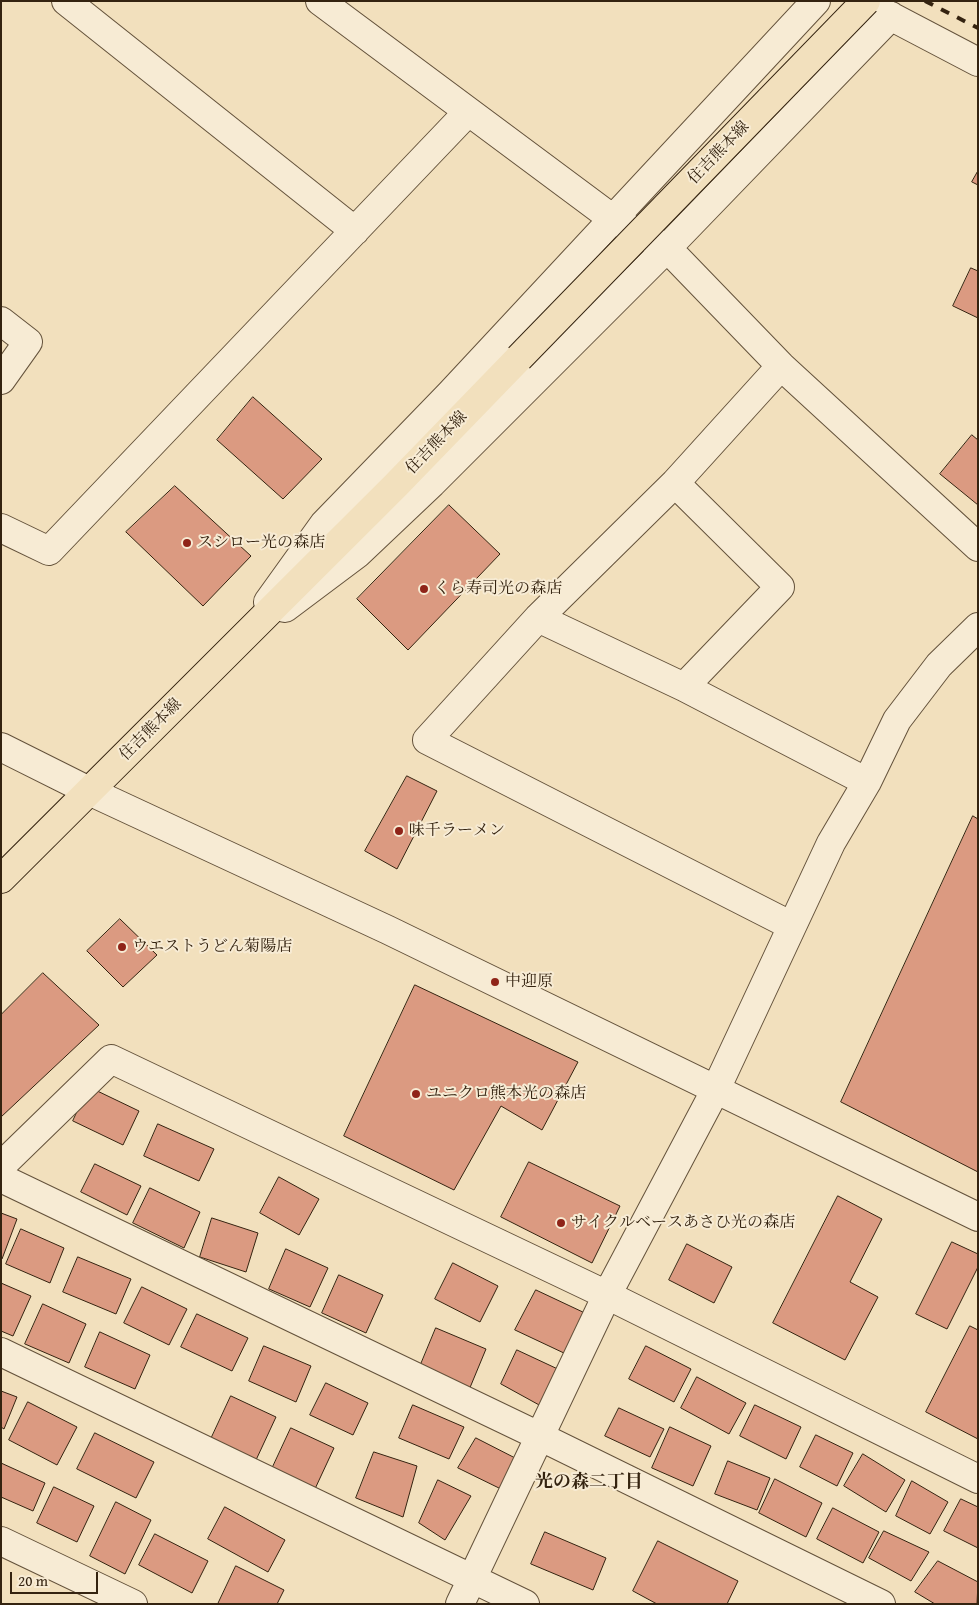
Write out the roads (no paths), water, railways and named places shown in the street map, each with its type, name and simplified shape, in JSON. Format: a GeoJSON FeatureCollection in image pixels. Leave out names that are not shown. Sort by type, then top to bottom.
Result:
{"type":"FeatureCollection","features":[{"type":"Feature","properties":{"kind":"main road","name":"住吉熊本線"},"geometry":{"type":"LineString","coordinates":[[1,879],[396,486],[864,1]]}},
{"type":"Feature","properties":{"kind":"street"},"geometry":{"type":"LineString","coordinates":[[66,1],[355,231]]}},
{"type":"Feature","properties":{"kind":"street"},"geometry":{"type":"LineString","coordinates":[[320,1],[613,219],[667,248],[781,366],[978,547]]}},
{"type":"Feature","properties":{"kind":"street"},"geometry":{"type":"LineString","coordinates":[[239,642],[324,524],[450,394],[816,1]]}},
{"type":"Feature","properties":{"kind":"street"},"geometry":{"type":"LineString","coordinates":[[864,1],[978,62]]}},
{"type":"Feature","properties":{"kind":"street"},"geometry":{"type":"LineString","coordinates":[[239,642],[357,554],[432,483],[667,248],[891,16]]}},
{"type":"Feature","properties":{"kind":"street"},"geometry":{"type":"LineString","coordinates":[[1,528],[50,551],[468,112]]}},
{"type":"Feature","properties":{"kind":"street"},"geometry":{"type":"LineString","coordinates":[[1,321],[28,342],[1,380]]}},
{"type":"Feature","properties":{"kind":"street"},"geometry":{"type":"LineString","coordinates":[[781,366],[675,483],[538,618],[427,740],[792,926]]}},
{"type":"Feature","properties":{"kind":"street"},"geometry":{"type":"LineString","coordinates":[[675,483],[780,587],[684,687]]}},
{"type":"Feature","properties":{"kind":"street"},"geometry":{"type":"LineString","coordinates":[[538,618],[684,687],[867,782]]}},
{"type":"Feature","properties":{"kind":"street"},"geometry":{"type":"LineString","coordinates":[[460,1604],[607,1295],[716,1089],[831,843],[867,782],[897,720],[939,665],[978,627]]}},
{"type":"Feature","properties":{"kind":"street"},"geometry":{"type":"LineString","coordinates":[[1,747],[89,791],[397,934],[978,1217]]}},
{"type":"Feature","properties":{"kind":"street"},"geometry":{"type":"LineString","coordinates":[[1,1166],[111,1059],[607,1295],[978,1479]]}},
{"type":"Feature","properties":{"kind":"street"},"geometry":{"type":"LineString","coordinates":[[1,1178],[539,1436],[881,1604]]}},
{"type":"Feature","properties":{"kind":"street"},"geometry":{"type":"LineString","coordinates":[[1,1352],[525,1604]]}},
{"type":"Feature","properties":{"kind":"street"},"geometry":{"type":"LineString","coordinates":[[1,1541],[133,1604]]}},
{"type":"Feature","properties":{"kind":"railway"},"geometry":{"type":"LineString","coordinates":[[925,1],[978,28]]}},
{"type":"Feature","properties":{"kind":"place","name":"スシロー光の森店"},"geometry":{"type":"Point","coordinates":[187,543]}},
{"type":"Feature","properties":{"kind":"place","name":"くら寿司光の森店"},"geometry":{"type":"Point","coordinates":[424,589]}},
{"type":"Feature","properties":{"kind":"place","name":"味千ラーメン"},"geometry":{"type":"Point","coordinates":[399,831]}},
{"type":"Feature","properties":{"kind":"place","name":"ウエストうどん菊陽店"},"geometry":{"type":"Point","coordinates":[122,947]}},
{"type":"Feature","properties":{"kind":"place","name":"中迎原"},"geometry":{"type":"Point","coordinates":[495,982]}},
{"type":"Feature","properties":{"kind":"place","name":"ユニクロ熊本光の森店"},"geometry":{"type":"Point","coordinates":[416,1094]}},
{"type":"Feature","properties":{"kind":"place","name":"サイクルベースあさひ光の森店"},"geometry":{"type":"Point","coordinates":[561,1223]}},
{"type":"Feature","properties":{"kind":"district","name":"光の森二丁目"},"geometry":{"type":"Point","coordinates":[589,1482]}}]}
